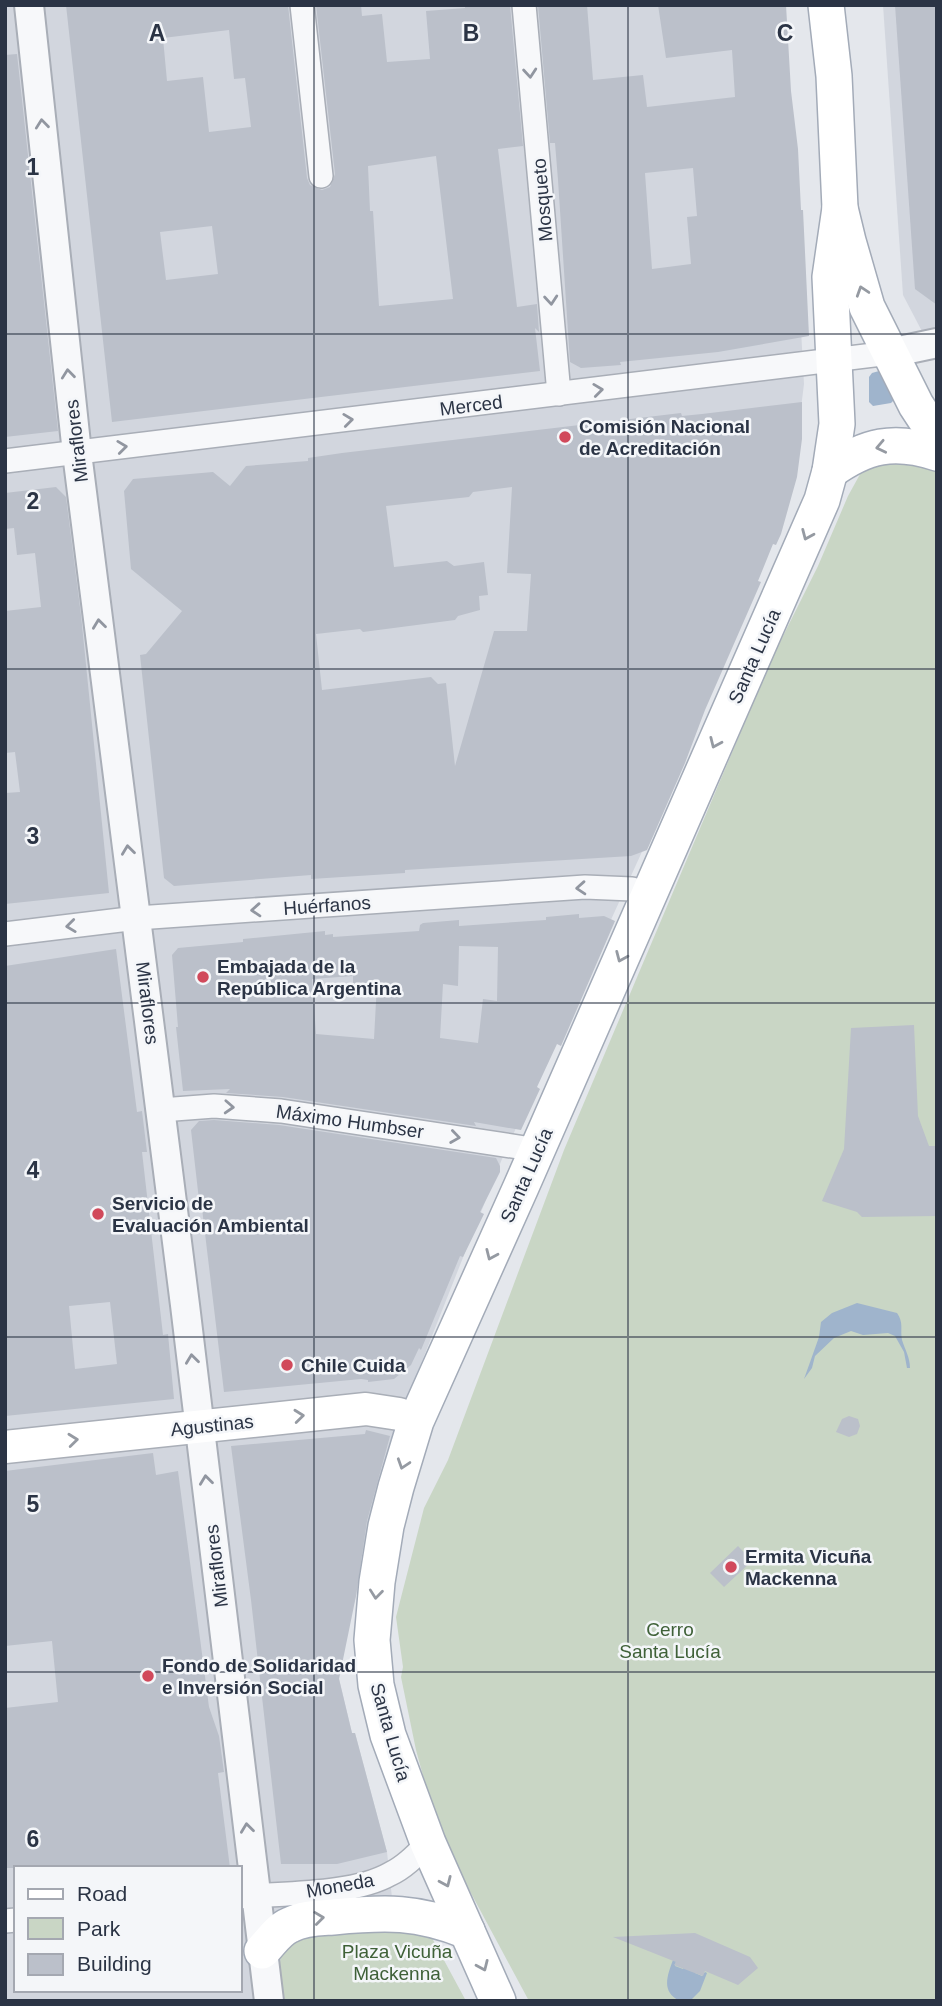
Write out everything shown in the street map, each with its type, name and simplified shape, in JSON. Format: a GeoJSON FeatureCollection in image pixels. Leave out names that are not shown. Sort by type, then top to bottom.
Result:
{"type":"FeatureCollection","features":[{"type":"Feature","properties":{"kind":"main road"},"geometry":{"type":"LineString","coordinates":[[826,5],[834,76],[840,208],[864,298],[916,405],[937,437]]}},
{"type":"Feature","properties":{"kind":"main road","name":"Santa Lucía"},"geometry":{"type":"LineString","coordinates":[[498,2001],[428,1843],[388,1735],[376,1685],[372,1640],[377,1582],[386,1527],[416,1421],[538,1150],[809,531],[830,471],[837,424],[831,276],[840,208]]}},
{"type":"Feature","properties":{"kind":"main road"},"geometry":{"type":"LineString","coordinates":[[830,471],[863,451],[892,444],[912,445],[937,453]]}},
{"type":"Feature","properties":{"kind":"main road","name":"Agustinas"},"geometry":{"type":"LineString","coordinates":[[5,1447],[366,1409],[399,1414],[416,1421]]}},
{"type":"Feature","properties":{"kind":"main road"},"geometry":{"type":"LineString","coordinates":[[262,1951],[278,1933],[290,1925],[317,1918],[399,1913],[426,1917],[467,1931]]}},
{"type":"Feature","properties":{"kind":"street","name":"Miraflores"},"geometry":{"type":"LineString","coordinates":[[29,5],[77,453],[200,1427],[247,1896],[262,1951],[269,2001]]}},
{"type":"Feature","properties":{"kind":"street"},"geometry":{"type":"LineString","coordinates":[[302,5],[321,176]]}},
{"type":"Feature","properties":{"kind":"street","name":"Mosqueto"},"geometry":{"type":"LineString","coordinates":[[524,5],[559,394]]}},
{"type":"Feature","properties":{"kind":"street","name":"Merced"},"geometry":{"type":"LineString","coordinates":[[5,461],[836,361],[937,343]]}},
{"type":"Feature","properties":{"kind":"street","name":"Huérfanos"},"geometry":{"type":"LineString","coordinates":[[5,934],[137,918],[602,886],[632,889],[648,894]]}},
{"type":"Feature","properties":{"kind":"street","name":"Máximo Humbser"},"geometry":{"type":"LineString","coordinates":[[161,1110],[214,1106],[281,1111],[538,1150]]}},
{"type":"Feature","properties":{"kind":"street","name":"Moneda"},"geometry":{"type":"LineString","coordinates":[[247,1896],[349,1887],[371,1882],[390,1874],[428,1843]]}},
{"type":"Feature","properties":{"kind":"shaded area"},"geometry":{"type":"Polygon","coordinates":[[[5,5],[785,5],[804,384],[792,479],[666,799],[502,1159],[392,1437],[360,1562],[364,1564],[337,1670],[352,1733],[355,1733],[387,1852],[395,1925],[280,1967],[285,2001],[5,2001],[5,5]]]}},
{"type":"Feature","properties":{"kind":"shaded area"},"geometry":{"type":"Polygon","coordinates":[[[883,5],[937,5],[937,360],[903,295],[883,5]]]}},
{"type":"Feature","properties":{"kind":"green space","name":"Cerro Santa Lucía"},"geometry":{"type":"Polygon","coordinates":[[[874,457],[937,463],[937,2001],[529,2001],[465,1882],[435,1819],[416,1750],[401,1677],[403,1667],[396,1617],[424,1508],[448,1460],[564,1150],[772,658],[818,566],[848,496],[864,467],[874,457]]]}},
{"type":"Feature","properties":{"kind":"green space","name":"Plaza Vicuña Mackenna"},"geometry":{"type":"Polygon","coordinates":[[[395,1925],[422,1931],[432,1938],[466,2001],[285,2001],[280,1961],[291,1939],[395,1925]]]}},
{"type":"Feature","properties":{"kind":"water"},"geometry":{"type":"Polygon","coordinates":[[[882,372],[894,400],[873,406],[869,402],[869,377],[882,372]]]}},
{"type":"Feature","properties":{"kind":"water"},"geometry":{"type":"Polygon","coordinates":[[[857,1303],[897,1313],[910,1368],[907,1368],[904,1352],[895,1336],[888,1333],[863,1335],[851,1331],[834,1338],[815,1356],[812,1368],[804,1379],[819,1337],[821,1322],[832,1313],[857,1303]]]}},
{"type":"Feature","properties":{"kind":"water"},"geometry":{"type":"Polygon","coordinates":[[[673,1960],[676,1961],[675,1966],[683,1969],[685,1964],[696,1969],[695,1973],[702,1976],[707,1973],[700,1991],[692,1999],[680,2001],[670,1993],[667,1983],[673,1960]]]}},
{"type":"Feature","properties":{"kind":"building"},"geometry":{"type":"Polygon","coordinates":[[[66,5],[288,5],[307,178],[310,185],[322,190],[330,187],[335,174],[316,5],[361,5],[362,16],[382,14],[387,62],[430,59],[426,11],[465,8],[465,5],[510,5],[523,146],[498,149],[517,307],[537,304],[539,332],[535,328],[540,371],[112,422],[66,5]],[[229,30],[163,38],[167,81],[203,77],[209,132],[251,127],[245,78],[234,79],[229,30]],[[436,156],[368,166],[379,306],[453,299],[436,156]],[[212,226],[160,232],[166,280],[218,274],[212,226]]]}},
{"type":"Feature","properties":{"kind":"building"},"geometry":{"type":"Polygon","coordinates":[[[538,5],[587,5],[593,80],[643,75],[647,107],[735,97],[732,50],[666,58],[658,5],[786,5],[791,91],[803,210],[809,336],[718,352],[620,362],[621,365],[581,368],[570,362],[555,143],[550,143],[538,5]],[[693,168],[645,173],[652,269],[691,264],[687,217],[697,216],[693,168]]]}},
{"type":"Feature","properties":{"kind":"building"},"geometry":{"type":"Polygon","coordinates":[[[895,5],[937,5],[937,305],[915,289],[895,5]]]}},
{"type":"Feature","properties":{"kind":"building"},"geometry":{"type":"Polygon","coordinates":[[[17,54],[58,431],[5,437],[5,55],[17,54]]]}},
{"type":"Feature","properties":{"kind":"building"},"geometry":{"type":"Polygon","coordinates":[[[802,402],[802,439],[797,477],[781,534],[776,545],[773,544],[758,581],[761,582],[647,850],[631,856],[405,870],[405,873],[311,879],[311,875],[174,886],[164,878],[140,655],[146,654],[182,611],[131,569],[124,491],[133,479],[213,472],[230,486],[246,466],[308,461],[308,458],[342,453],[681,413],[682,416],[802,402]],[[512,487],[473,492],[469,497],[386,506],[394,567],[447,561],[454,566],[484,562],[488,595],[479,596],[480,610],[458,616],[455,620],[363,632],[360,629],[316,634],[322,690],[431,677],[438,684],[446,683],[455,766],[494,631],[527,631],[531,574],[507,573],[512,487]]]}},
{"type":"Feature","properties":{"kind":"building"},"geometry":{"type":"Polygon","coordinates":[[[56,487],[66,497],[81,615],[109,893],[5,904],[5,793],[20,792],[15,752],[5,753],[5,611],[41,607],[35,553],[17,555],[14,528],[5,529],[5,493],[56,487]]]}},
{"type":"Feature","properties":{"kind":"building"},"geometry":{"type":"Polygon","coordinates":[[[579,914],[579,918],[604,916],[615,921],[561,1046],[557,1044],[537,1087],[540,1089],[521,1130],[474,1122],[476,1126],[283,1097],[226,1093],[230,1089],[183,1091],[172,955],[178,948],[325,931],[325,935],[333,934],[333,937],[419,931],[423,923],[459,920],[459,926],[546,920],[546,917],[579,914]],[[459,946],[458,986],[443,984],[440,1038],[478,1043],[483,999],[497,1001],[498,947],[459,946]],[[353,976],[312,979],[316,1034],[374,1039],[377,983],[353,985],[353,976]]]}},
{"type":"Feature","properties":{"kind":"building"},"geometry":{"type":"Polygon","coordinates":[[[116,949],[137,1112],[142,1111],[147,1152],[142,1152],[163,1335],[168,1334],[174,1399],[5,1416],[5,966],[116,949]],[[110,1302],[69,1306],[75,1369],[117,1364],[110,1302]]]}},
{"type":"Feature","properties":{"kind":"building"},"geometry":{"type":"Polygon","coordinates":[[[914,1025],[918,1116],[929,1146],[937,1146],[937,1216],[862,1217],[857,1212],[822,1201],[844,1149],[851,1028],[914,1025]]]}},
{"type":"Feature","properties":{"kind":"building"},"geometry":{"type":"Polygon","coordinates":[[[199,1121],[279,1125],[496,1158],[500,1172],[480,1212],[484,1214],[463,1257],[460,1256],[421,1350],[419,1348],[411,1365],[394,1379],[368,1382],[361,1379],[224,1392],[191,1130],[199,1121]]]}},
{"type":"Feature","properties":{"kind":"building"},"geometry":{"type":"Polygon","coordinates":[[[849,1416],[858,1419],[860,1426],[857,1434],[849,1437],[836,1432],[842,1419],[849,1416]]]}},
{"type":"Feature","properties":{"kind":"building"},"geometry":{"type":"Polygon","coordinates":[[[366,1430],[390,1436],[367,1521],[356,1596],[339,1679],[387,1852],[337,1864],[281,1864],[231,1446],[365,1434],[366,1430]]]}},
{"type":"Feature","properties":{"kind":"building"},"geometry":{"type":"Polygon","coordinates":[[[153,1453],[156,1475],[178,1471],[209,1707],[219,1736],[224,1772],[218,1773],[230,1866],[5,1868],[5,1708],[58,1702],[52,1641],[5,1646],[5,1471],[153,1453]]]}},
{"type":"Feature","properties":{"kind":"building","name":"Ermita Vicuña Mackenna"},"geometry":{"type":"Polygon","coordinates":[[[738,1546],[752,1561],[724,1587],[710,1573],[738,1546]]]}},
{"type":"Feature","properties":{"kind":"building"},"geometry":{"type":"Polygon","coordinates":[[[695,1933],[750,1957],[758,1968],[738,1985],[705,1971],[703,1976],[692,1972],[674,1965],[676,1962],[613,1937],[695,1933]]]}},
{"type":"Feature","properties":{"kind":"place","name":"Comisión Nacional de Acreditación"},"geometry":{"type":"Point","coordinates":[565,437]}},
{"type":"Feature","properties":{"kind":"place","name":"Embajada de la República Argentina"},"geometry":{"type":"Point","coordinates":[203,977]}},
{"type":"Feature","properties":{"kind":"place","name":"Servicio de Evaluación Ambiental"},"geometry":{"type":"Point","coordinates":[98,1214]}},
{"type":"Feature","properties":{"kind":"place","name":"Chile Cuida"},"geometry":{"type":"Point","coordinates":[287,1365]}},
{"type":"Feature","properties":{"kind":"place","name":"Ermita Vicuña Mackenna"},"geometry":{"type":"Point","coordinates":[731,1567]}},
{"type":"Feature","properties":{"kind":"place","name":"Fondo de Solidaridad e Inversión Social"},"geometry":{"type":"Point","coordinates":[148,1676]}}]}
